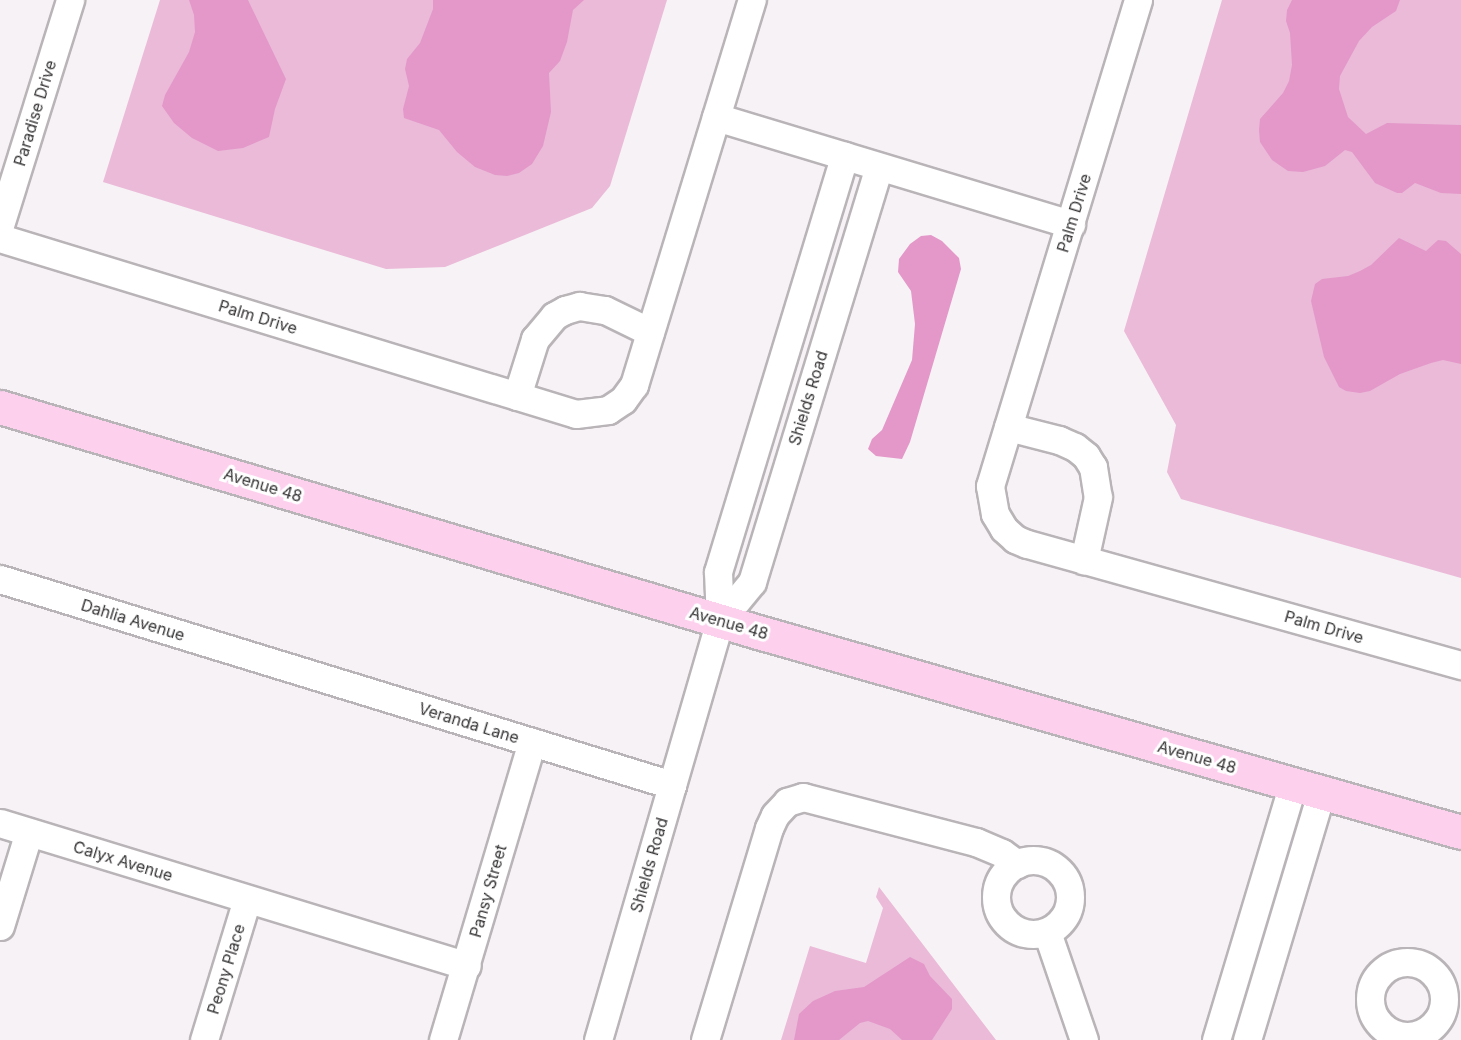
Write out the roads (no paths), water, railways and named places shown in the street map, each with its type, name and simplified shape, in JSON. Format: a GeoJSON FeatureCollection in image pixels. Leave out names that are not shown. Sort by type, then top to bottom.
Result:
{"type":"FeatureCollection","features":[{"type":"Feature","properties":{"kind":"main road","name":"Avenue 48"},"geometry":{"type":"LineString","coordinates":[[0,407],[720,621],[1461,832]]}},
{"type":"Feature","properties":{"kind":"street","name":"Paradise Drive"},"geometry":{"type":"LineString","coordinates":[[0,225],[70,0]]}},
{"type":"Feature","properties":{"kind":"street","name":"Palm Drive"},"geometry":{"type":"LineString","coordinates":[[0,238],[576,414],[608,410],[623,400],[634,385],[752,0]]}},
{"type":"Feature","properties":{"kind":"street","name":"Palm Drive"},"geometry":{"type":"LineString","coordinates":[[1138,0],[990,486],[995,514],[1004,529],[1015,538],[1084,560],[1461,665]]}},
{"type":"Feature","properties":{"kind":"street"},"geometry":{"type":"LineString","coordinates":[[716,117],[1071,224]]}},
{"type":"Feature","properties":{"kind":"street","name":"Shields Road"},"geometry":{"type":"LineString","coordinates":[[598,1040],[720,621],[718,572],[844,156]]}},
{"type":"Feature","properties":{"kind":"street","name":"Shields Road"},"geometry":{"type":"LineString","coordinates":[[720,621],[752,582],[879,166]]}},
{"type":"Feature","properties":{"kind":"street"},"geometry":{"type":"LineString","coordinates":[[517,396],[535,339],[554,316],[565,310],[591,306],[605,310],[650,332]]}},
{"type":"Feature","properties":{"kind":"street"},"geometry":{"type":"LineString","coordinates":[[1008,427],[1051,437],[1075,447],[1086,456],[1093,467],[1098,497],[1084,560]]}},
{"type":"Feature","properties":{"kind":"street","name":"Dahlia Avenue"},"geometry":{"type":"LineString","coordinates":[[0,579],[266,660]]}},
{"type":"Feature","properties":{"kind":"street","name":"Veranda Lane"},"geometry":{"type":"LineString","coordinates":[[266,660],[672,785]]}},
{"type":"Feature","properties":{"kind":"street","name":"Pansy Street"},"geometry":{"type":"LineString","coordinates":[[443,1040],[467,966],[532,742]]}},
{"type":"Feature","properties":{"kind":"street"},"geometry":{"type":"LineString","coordinates":[[1216,1040],[1307,788]]}},
{"type":"Feature","properties":{"kind":"street"},"geometry":{"type":"LineString","coordinates":[[1247,1040],[1307,788]]}},
{"type":"Feature","properties":{"kind":"street"},"geometry":{"type":"LineString","coordinates":[[705,1040],[770,828],[775,815],[787,802],[804,797],[953,836],[1002,853],[1017,864]]}},
{"type":"Feature","properties":{"kind":"street","name":"Calyx Avenue"},"geometry":{"type":"LineString","coordinates":[[0,823],[467,966]]}},
{"type":"Feature","properties":{"kind":"street"},"geometry":{"type":"LineString","coordinates":[[0,927],[29,832]]}},
{"type":"Feature","properties":{"kind":"street"},"geometry":{"type":"LineString","coordinates":[[1029,861],[1051,866],[1067,883],[1069,906],[1057,926],[1047,932],[1022,933],[1002,918],[996,894],[999,881],[1017,864],[1029,861]]}},
{"type":"Feature","properties":{"kind":"street","name":"Peony Place"},"geometry":{"type":"LineString","coordinates":[[204,1040],[247,899]]}},
{"type":"Feature","properties":{"kind":"street"},"geometry":{"type":"LineString","coordinates":[[1047,932],[1084,1040]]}},
{"type":"Feature","properties":{"kind":"street"},"geometry":{"type":"LineString","coordinates":[[1409,962],[1450,980],[1444,1004],[1434,1026],[1412,1036],[1370,1032],[1371,989],[1376,978],[1385,969],[1409,962]]}}]}
